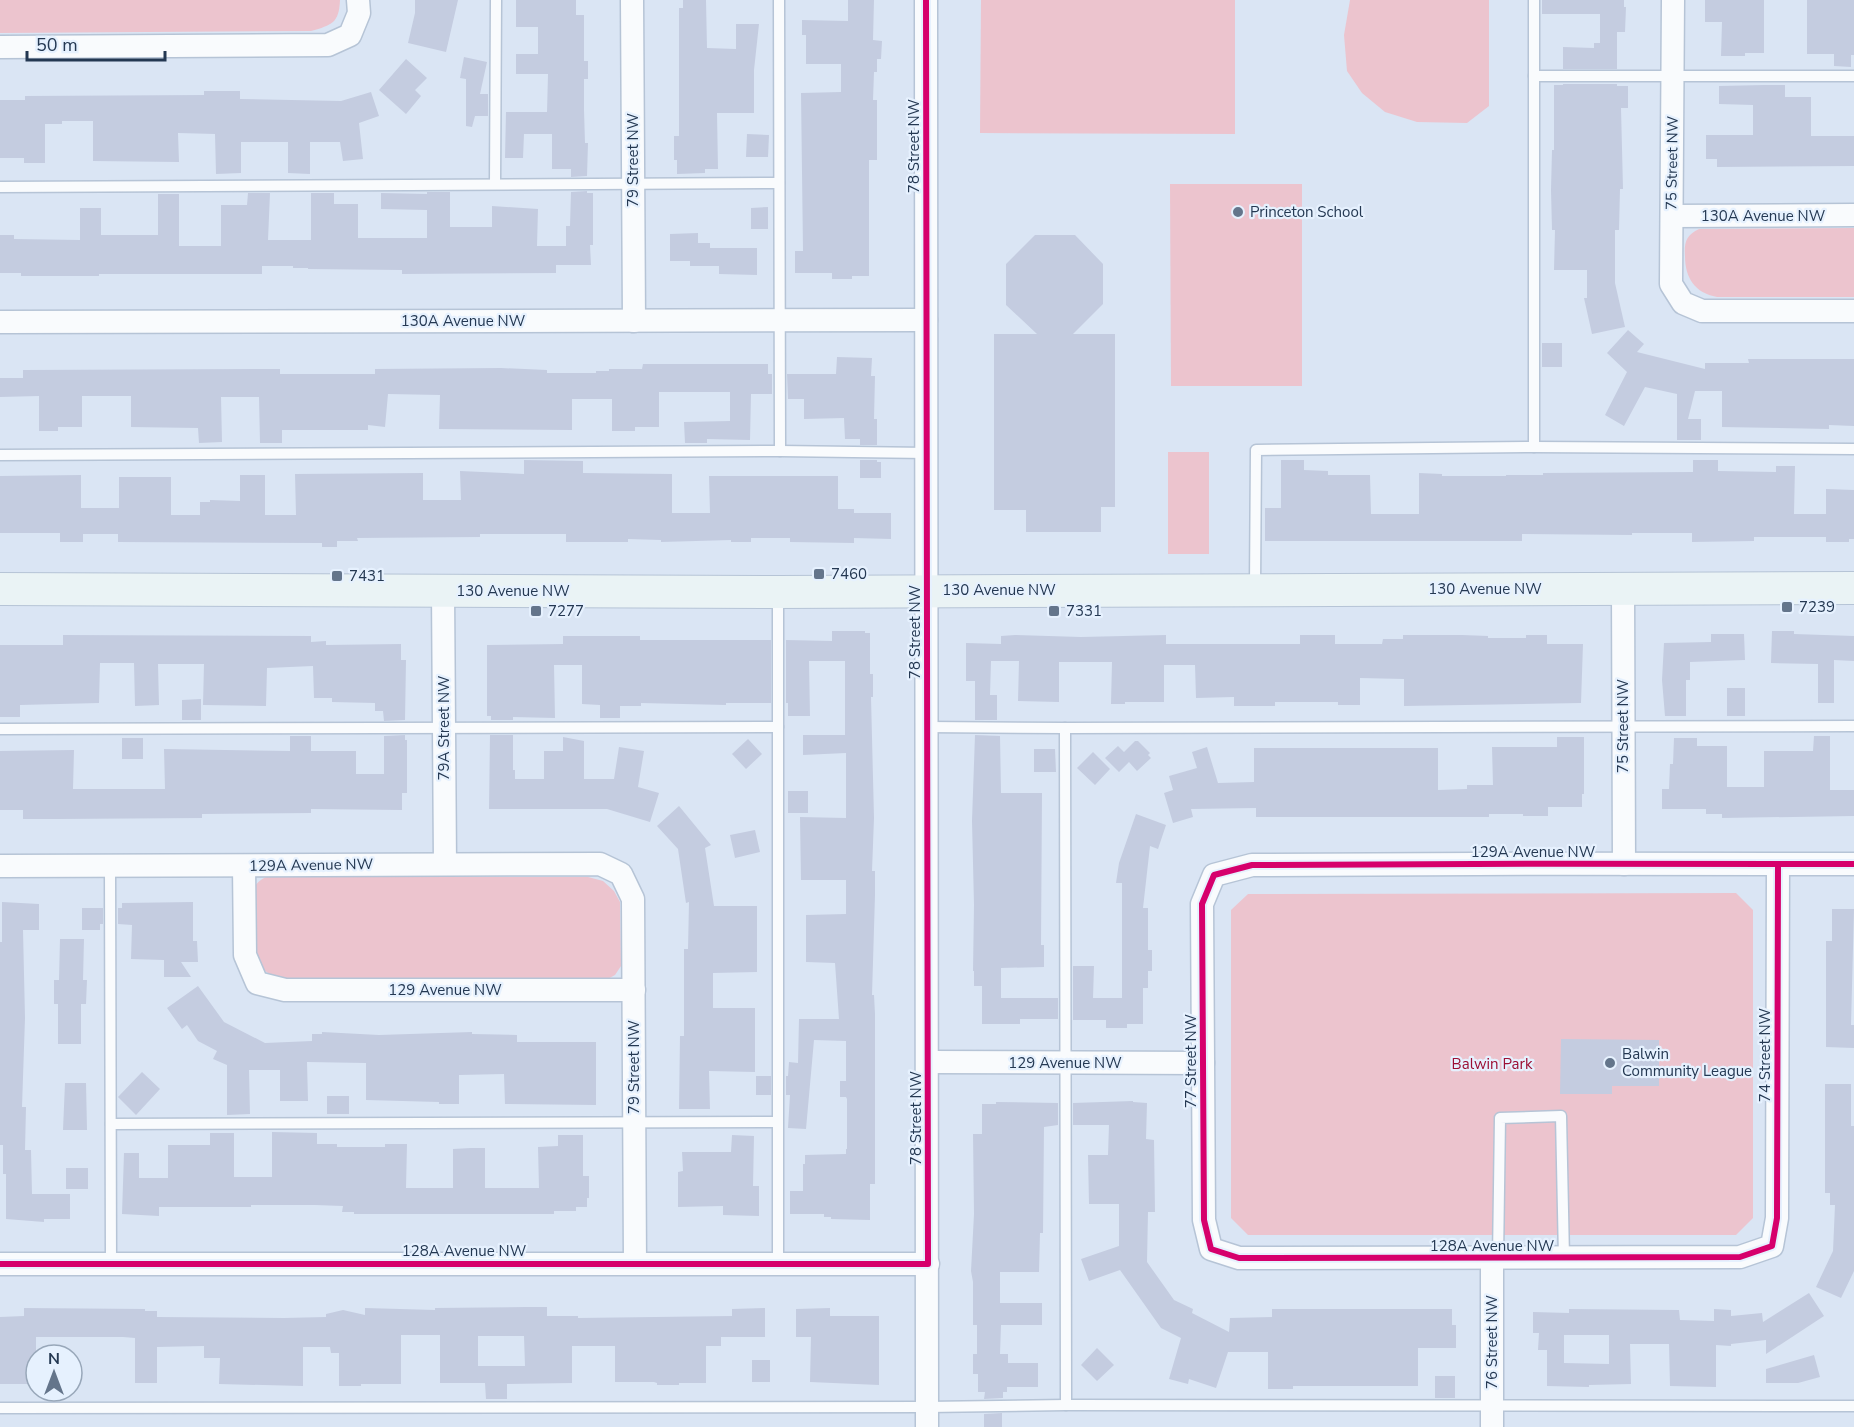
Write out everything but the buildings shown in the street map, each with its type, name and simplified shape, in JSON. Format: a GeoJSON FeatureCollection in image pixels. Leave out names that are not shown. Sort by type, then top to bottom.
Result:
{"type":"FeatureCollection","features":[{"type":"Feature","properties":{"kind":"street"},"geometry":{"type":"LineString","coordinates":[[0,47],[328,45],[350,35],[359,13],[358,0]]}},
{"type":"Feature","properties":{"kind":"street","name":"79 Street NW"},"geometry":{"type":"LineString","coordinates":[[632,0],[634,321]]}},
{"type":"Feature","properties":{"kind":"street","name":"78 Street NW"},"geometry":{"type":"LineString","coordinates":[[926,0],[927,1417]]}},
{"type":"Feature","properties":{"kind":"street","name":"75 Street NW"},"geometry":{"type":"LineString","coordinates":[[1673,0],[1671,284],[1683,303],[1702,311],[1854,311]]}},
{"type":"Feature","properties":{"kind":"street","name":"130A Avenue NW"},"geometry":{"type":"LineString","coordinates":[[1672,216],[1854,215]]}},
{"type":"Feature","properties":{"kind":"street","name":"130A Avenue NW"},"geometry":{"type":"LineString","coordinates":[[0,322],[926,320]]}},
{"type":"Feature","properties":{"kind":"street","name":"130 Avenue NW"},"geometry":{"type":"LineString","coordinates":[[0,589],[778,592],[1854,588]]}},
{"type":"Feature","properties":{"kind":"street","name":"75 Street NW"},"geometry":{"type":"LineString","coordinates":[[1623,589],[1624,864]]}},
{"type":"Feature","properties":{"kind":"street","name":"79A Street NW"},"geometry":{"type":"LineString","coordinates":[[443,591],[445,864]]}},
{"type":"Feature","properties":{"kind":"street","name":"129A Avenue NW"},"geometry":{"type":"LineString","coordinates":[[0,866],[600,864],[621,874]]}},
{"type":"Feature","properties":{"kind":"street","name":"74 Street NW"},"geometry":{"type":"LineString","coordinates":[[1772,1246],[1777,1218],[1778,864]]}},
{"type":"Feature","properties":{"kind":"street","name":"129A Avenue NW"},"geometry":{"type":"LineString","coordinates":[[1214,875],[1252,865],[1854,864]]}},
{"type":"Feature","properties":{"kind":"street","name":"129 Avenue NW"},"geometry":{"type":"LineString","coordinates":[[244,866],[245,955],[257,982],[285,990],[634,990]]}},
{"type":"Feature","properties":{"kind":"street","name":"79 Street NW"},"geometry":{"type":"LineString","coordinates":[[621,874],[633,899],[635,1263]]}},
{"type":"Feature","properties":{"kind":"street","name":"77 Street NW"},"geometry":{"type":"LineString","coordinates":[[1211,1249],[1204,1220],[1202,904],[1214,875]]}},
{"type":"Feature","properties":{"kind":"street","name":"129 Avenue NW"},"geometry":{"type":"LineString","coordinates":[[928,1062],[1203,1063]]}},
{"type":"Feature","properties":{"kind":"street","name":"128A Avenue NW"},"geometry":{"type":"LineString","coordinates":[[1211,1249],[1239,1258],[1564,1258],[1740,1257],[1772,1246]]}},
{"type":"Feature","properties":{"kind":"street","name":"76 Street NW"},"geometry":{"type":"LineString","coordinates":[[1492,1417],[1495,1258]]}},
{"type":"Feature","properties":{"kind":"street","name":"128A Avenue NW"},"geometry":{"type":"LineString","coordinates":[[0,1264],[928,1264]]}},
{"type":"Feature","properties":{"kind":"lane"},"geometry":{"type":"LineString","coordinates":[[495,184],[496,0]]}},
{"type":"Feature","properties":{"kind":"lane"},"geometry":{"type":"LineString","coordinates":[[779,0],[780,451]]}},
{"type":"Feature","properties":{"kind":"lane"},"geometry":{"type":"LineString","coordinates":[[1534,0],[1534,447]]}},
{"type":"Feature","properties":{"kind":"lane"},"geometry":{"type":"LineString","coordinates":[[1534,76],[1854,76]]}},
{"type":"Feature","properties":{"kind":"lane"},"geometry":{"type":"LineString","coordinates":[[0,187],[779,183]]}},
{"type":"Feature","properties":{"kind":"lane"},"geometry":{"type":"LineString","coordinates":[[1255,591],[1256,450],[1534,447],[1854,449]]}},
{"type":"Feature","properties":{"kind":"lane"},"geometry":{"type":"LineString","coordinates":[[0,455],[780,451],[927,453]]}},
{"type":"Feature","properties":{"kind":"lane"},"geometry":{"type":"LineString","coordinates":[[778,592],[778,1264]]}},
{"type":"Feature","properties":{"kind":"lane"},"geometry":{"type":"LineString","coordinates":[[927,726],[1065,728],[1854,726]]}},
{"type":"Feature","properties":{"kind":"lane"},"geometry":{"type":"LineString","coordinates":[[0,729],[778,728]]}},
{"type":"Feature","properties":{"kind":"lane"},"geometry":{"type":"LineString","coordinates":[[1065,728],[1066,1405]]}},
{"type":"Feature","properties":{"kind":"lane"},"geometry":{"type":"LineString","coordinates":[[110,866],[111,1264]]}},
{"type":"Feature","properties":{"kind":"lane"},"geometry":{"type":"LineString","coordinates":[[1495,1258],[1500,1118],[1561,1116],[1564,1258]]}},
{"type":"Feature","properties":{"kind":"lane"},"geometry":{"type":"LineString","coordinates":[[111,1124],[777,1122]]}},
{"type":"Feature","properties":{"kind":"lane"},"geometry":{"type":"LineString","coordinates":[[0,1408],[927,1417],[1066,1405],[1492,1417],[1854,1406]]}},
{"type":"Feature","properties":{"kind":"green space"},"geometry":{"type":"Polygon","coordinates":[[[0,0],[340,0],[338,14],[333,22],[311,31],[0,33],[0,0]]]}},
{"type":"Feature","properties":{"kind":"green space"},"geometry":{"type":"Polygon","coordinates":[[[981,0],[1235,0],[1235,134],[980,133],[981,0]]]}},
{"type":"Feature","properties":{"kind":"green space"},"geometry":{"type":"Polygon","coordinates":[[[1350,0],[1489,0],[1489,106],[1467,123],[1417,122],[1385,112],[1362,93],[1347,71],[1344,35],[1350,0]]]}},
{"type":"Feature","properties":{"kind":"green space"},"geometry":{"type":"Polygon","coordinates":[[[1170,184],[1302,184],[1302,386],[1171,386],[1170,184]]]}},
{"type":"Feature","properties":{"kind":"green space"},"geometry":{"type":"Polygon","coordinates":[[[1854,228],[1854,297],[1717,297],[1697,288],[1689,278],[1685,264],[1686,243],[1691,234],[1699,229],[1854,228]]]}},
{"type":"Feature","properties":{"kind":"green space"},"geometry":{"type":"Polygon","coordinates":[[[1168,452],[1209,452],[1209,554],[1168,554],[1168,452]]]}},
{"type":"Feature","properties":{"kind":"green space"},"geometry":{"type":"Polygon","coordinates":[[[266,877],[588,877],[603,881],[614,891],[620,902],[621,966],[615,975],[604,981],[285,980],[263,969],[254,949],[253,891],[258,882],[266,877]]]}},
{"type":"Feature","properties":{"kind":"green space","name":"Balwin Park"},"geometry":{"type":"Polygon","coordinates":[[[1736,893],[1753,910],[1753,1218],[1736,1235],[1248,1235],[1231,1218],[1231,910],[1248,894],[1736,893]]]}},
{"type":"Feature","properties":{"kind":"cycle path"},"geometry":{"type":"LineString","coordinates":[[0,1264],[928,1264],[926,0]]}},
{"type":"Feature","properties":{"kind":"cycle path"},"geometry":{"type":"LineString","coordinates":[[1778,864],[1777,1218],[1772,1246],[1740,1257],[1239,1258],[1211,1249],[1204,1220],[1202,904],[1214,875],[1252,865],[1628,864],[1854,864]]}},
{"type":"Feature","properties":{"kind":"place","name":"Princeton School"},"geometry":{"type":"Point","coordinates":[1238,212]}},
{"type":"Feature","properties":{"kind":"place","name":"7460"},"geometry":{"type":"Point","coordinates":[819,574]}},
{"type":"Feature","properties":{"kind":"place","name":"7431"},"geometry":{"type":"Point","coordinates":[337,576]}},
{"type":"Feature","properties":{"kind":"place","name":"7239"},"geometry":{"type":"Point","coordinates":[1787,607]}},
{"type":"Feature","properties":{"kind":"place","name":"7277"},"geometry":{"type":"Point","coordinates":[536,611]}},
{"type":"Feature","properties":{"kind":"place","name":"7331"},"geometry":{"type":"Point","coordinates":[1054,611]}},
{"type":"Feature","properties":{"kind":"place","name":"Balwin Community League"},"geometry":{"type":"Point","coordinates":[1610,1063]}}]}
